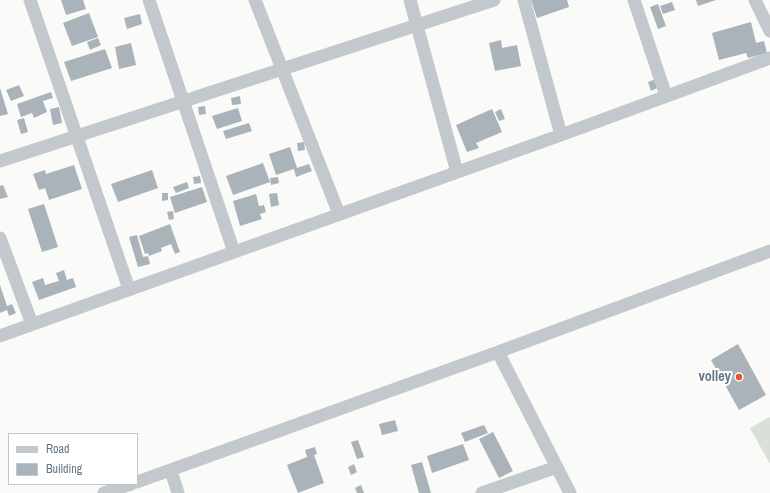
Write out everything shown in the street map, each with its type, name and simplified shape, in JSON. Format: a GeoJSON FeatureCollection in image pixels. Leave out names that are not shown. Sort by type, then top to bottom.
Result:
{"type":"FeatureCollection","features":[{"type":"Feature","properties":{"kind":"street"},"geometry":{"type":"LineString","coordinates":[[30,0],[129,289]]}},
{"type":"Feature","properties":{"kind":"street"},"geometry":{"type":"LineString","coordinates":[[149,0],[234,252]]}},
{"type":"Feature","properties":{"kind":"street"},"geometry":{"type":"LineString","coordinates":[[255,0],[339,214]]}},
{"type":"Feature","properties":{"kind":"street"},"geometry":{"type":"LineString","coordinates":[[410,0],[457,172]]}},
{"type":"Feature","properties":{"kind":"street"},"geometry":{"type":"LineString","coordinates":[[0,162],[494,0]]}},
{"type":"Feature","properties":{"kind":"street"},"geometry":{"type":"LineString","coordinates":[[524,0],[561,135]]}},
{"type":"Feature","properties":{"kind":"street"},"geometry":{"type":"LineString","coordinates":[[634,0],[666,96]]}},
{"type":"Feature","properties":{"kind":"street"},"geometry":{"type":"LineString","coordinates":[[755,0],[770,31]]}},
{"type":"Feature","properties":{"kind":"street"},"geometry":{"type":"LineString","coordinates":[[0,336],[561,135],[770,58]]}},
{"type":"Feature","properties":{"kind":"street"},"geometry":{"type":"LineString","coordinates":[[0,238],[32,324]]}},
{"type":"Feature","properties":{"kind":"street"},"geometry":{"type":"LineString","coordinates":[[138,482],[498,352],[770,250]]}},
{"type":"Feature","properties":{"kind":"street"},"geometry":{"type":"LineString","coordinates":[[498,352],[570,493]]}},
{"type":"Feature","properties":{"kind":"street"},"geometry":{"type":"LineString","coordinates":[[482,493],[557,467]]}},
{"type":"Feature","properties":{"kind":"street"},"geometry":{"type":"LineString","coordinates":[[171,471],[178,493]]}},
{"type":"Feature","properties":{"kind":"street"},"geometry":{"type":"LineString","coordinates":[[104,493],[128,485]]}},
{"type":"Feature","properties":{"kind":"shaded area"},"geometry":{"type":"Polygon","coordinates":[[[770,417],[770,464],[750,428],[770,417]]]}},
{"type":"Feature","properties":{"kind":"building"},"geometry":{"type":"Polygon","coordinates":[[[61,0],[83,0],[86,9],[66,15],[61,0]]]}},
{"type":"Feature","properties":{"kind":"building"},"geometry":{"type":"Polygon","coordinates":[[[531,0],[567,0],[569,7],[537,18],[531,0]]]}},
{"type":"Feature","properties":{"kind":"building"},"geometry":{"type":"Polygon","coordinates":[[[696,0],[716,0],[698,6],[696,0]]]}},
{"type":"Feature","properties":{"kind":"building"},"geometry":{"type":"Polygon","coordinates":[[[672,2],[675,10],[663,14],[660,6],[672,2]]]}},
{"type":"Feature","properties":{"kind":"building"},"geometry":{"type":"Polygon","coordinates":[[[658,4],[666,26],[658,29],[650,7],[658,4]]]}},
{"type":"Feature","properties":{"kind":"building"},"geometry":{"type":"Polygon","coordinates":[[[89,13],[98,37],[72,46],[63,23],[89,13]]]}},
{"type":"Feature","properties":{"kind":"building"},"geometry":{"type":"Polygon","coordinates":[[[140,14],[142,24],[127,29],[124,18],[140,14]]]}},
{"type":"Feature","properties":{"kind":"building"},"geometry":{"type":"Polygon","coordinates":[[[751,22],[756,43],[764,41],[767,53],[748,58],[746,53],[719,60],[712,33],[751,22]]]}},
{"type":"Feature","properties":{"kind":"building"},"geometry":{"type":"Polygon","coordinates":[[[98,38],[101,45],[90,50],[87,42],[98,38]]]}},
{"type":"Feature","properties":{"kind":"building"},"geometry":{"type":"Polygon","coordinates":[[[501,40],[502,48],[517,45],[521,66],[495,71],[489,43],[501,40]]]}},
{"type":"Feature","properties":{"kind":"building"},"geometry":{"type":"Polygon","coordinates":[[[131,43],[136,65],[119,69],[115,47],[131,43]]]}},
{"type":"Feature","properties":{"kind":"building"},"geometry":{"type":"Polygon","coordinates":[[[105,49],[112,68],[71,81],[64,62],[105,49]]]}},
{"type":"Feature","properties":{"kind":"building"},"geometry":{"type":"Polygon","coordinates":[[[656,79],[659,87],[651,91],[648,82],[656,79]]]}},
{"type":"Feature","properties":{"kind":"building"},"geometry":{"type":"Polygon","coordinates":[[[19,85],[24,96],[11,101],[6,90],[19,85]]]}},
{"type":"Feature","properties":{"kind":"building"},"geometry":{"type":"Polygon","coordinates":[[[0,88],[8,114],[0,116],[0,88]]]}},
{"type":"Feature","properties":{"kind":"building"},"geometry":{"type":"Polygon","coordinates":[[[51,92],[53,98],[43,101],[47,112],[34,118],[32,113],[21,117],[17,104],[51,92]]]}},
{"type":"Feature","properties":{"kind":"building"},"geometry":{"type":"Polygon","coordinates":[[[240,96],[241,104],[232,105],[231,98],[240,96]]]}},
{"type":"Feature","properties":{"kind":"building"},"geometry":{"type":"Polygon","coordinates":[[[205,106],[206,114],[199,115],[198,107],[205,106]]]}},
{"type":"Feature","properties":{"kind":"building"},"geometry":{"type":"Polygon","coordinates":[[[59,107],[62,123],[53,125],[50,109],[59,107]]]}},
{"type":"Feature","properties":{"kind":"building"},"geometry":{"type":"Polygon","coordinates":[[[238,108],[242,121],[217,129],[212,116],[238,108]]]}},
{"type":"Feature","properties":{"kind":"building"},"geometry":{"type":"Polygon","coordinates":[[[492,109],[502,132],[476,143],[479,148],[467,152],[456,125],[492,109]]]}},
{"type":"Feature","properties":{"kind":"building"},"geometry":{"type":"Polygon","coordinates":[[[501,109],[505,119],[499,121],[495,112],[501,109]]]}},
{"type":"Feature","properties":{"kind":"building"},"geometry":{"type":"Polygon","coordinates":[[[24,118],[28,132],[21,134],[17,120],[24,118]]]}},
{"type":"Feature","properties":{"kind":"building"},"geometry":{"type":"Polygon","coordinates":[[[249,123],[252,131],[226,139],[223,131],[249,123]]]}},
{"type":"Feature","properties":{"kind":"building"},"geometry":{"type":"Polygon","coordinates":[[[304,142],[305,150],[298,151],[297,143],[304,142]]]}},
{"type":"Feature","properties":{"kind":"building"},"geometry":{"type":"Polygon","coordinates":[[[290,147],[297,168],[309,164],[312,171],[296,177],[294,169],[276,175],[269,154],[290,147]]]}},
{"type":"Feature","properties":{"kind":"building"},"geometry":{"type":"Polygon","coordinates":[[[263,163],[270,182],[233,195],[226,176],[263,163]]]}},
{"type":"Feature","properties":{"kind":"building"},"geometry":{"type":"Polygon","coordinates":[[[74,165],[82,189],[49,200],[45,188],[39,190],[33,174],[45,170],[46,174],[74,165]]]}},
{"type":"Feature","properties":{"kind":"building"},"geometry":{"type":"Polygon","coordinates":[[[152,170],[158,188],[118,202],[111,184],[152,170]]]}},
{"type":"Feature","properties":{"kind":"building"},"geometry":{"type":"Polygon","coordinates":[[[200,176],[201,183],[194,184],[193,177],[200,176]]]}},
{"type":"Feature","properties":{"kind":"building"},"geometry":{"type":"Polygon","coordinates":[[[278,177],[279,183],[271,185],[270,178],[278,177]]]}},
{"type":"Feature","properties":{"kind":"building"},"geometry":{"type":"Polygon","coordinates":[[[187,182],[189,188],[176,193],[173,187],[187,182]]]}},
{"type":"Feature","properties":{"kind":"building"},"geometry":{"type":"Polygon","coordinates":[[[3,185],[8,197],[0,199],[0,186],[3,185]]]}},
{"type":"Feature","properties":{"kind":"building"},"geometry":{"type":"Polygon","coordinates":[[[202,187],[207,202],[175,213],[170,197],[202,187]]]}},
{"type":"Feature","properties":{"kind":"building"},"geometry":{"type":"Polygon","coordinates":[[[162,193],[168,193],[168,200],[162,201],[162,193]]]}},
{"type":"Feature","properties":{"kind":"building"},"geometry":{"type":"Polygon","coordinates":[[[277,193],[279,205],[271,207],[269,194],[277,193]]]}},
{"type":"Feature","properties":{"kind":"building"},"geometry":{"type":"Polygon","coordinates":[[[256,194],[259,206],[264,205],[266,212],[260,214],[262,219],[240,226],[233,201],[256,194]]]}},
{"type":"Feature","properties":{"kind":"building"},"geometry":{"type":"Polygon","coordinates":[[[44,204],[58,247],[42,252],[28,209],[44,204]]]}},
{"type":"Feature","properties":{"kind":"building"},"geometry":{"type":"Polygon","coordinates":[[[173,211],[174,219],[169,220],[167,212],[173,211]]]}},
{"type":"Feature","properties":{"kind":"building"},"geometry":{"type":"Polygon","coordinates":[[[170,224],[180,252],[175,254],[171,244],[161,248],[162,251],[149,256],[148,253],[145,254],[139,236],[170,224]]]}},
{"type":"Feature","properties":{"kind":"building"},"geometry":{"type":"Polygon","coordinates":[[[137,235],[143,257],[148,256],[150,264],[138,267],[129,237],[137,235]]]}},
{"type":"Feature","properties":{"kind":"building"},"geometry":{"type":"Polygon","coordinates":[[[64,270],[67,280],[73,278],[76,287],[39,300],[32,282],[43,278],[45,285],[59,281],[56,273],[64,270]]]}},
{"type":"Feature","properties":{"kind":"building"},"geometry":{"type":"Polygon","coordinates":[[[0,285],[7,306],[12,304],[16,313],[9,316],[7,310],[0,313],[0,285]]]}},
{"type":"Feature","properties":{"kind":"building","name":"volley"},"geometry":{"type":"Polygon","coordinates":[[[738,344],[766,395],[739,410],[711,360],[738,344]]]}},
{"type":"Feature","properties":{"kind":"building"},"geometry":{"type":"Polygon","coordinates":[[[395,420],[398,431],[382,435],[379,424],[395,420]]]}},
{"type":"Feature","properties":{"kind":"building"},"geometry":{"type":"Polygon","coordinates":[[[484,425],[488,433],[465,442],[461,433],[484,425]]]}},
{"type":"Feature","properties":{"kind":"building"},"geometry":{"type":"Polygon","coordinates":[[[493,432],[513,471],[499,478],[479,439],[493,432]]]}},
{"type":"Feature","properties":{"kind":"building"},"geometry":{"type":"Polygon","coordinates":[[[358,440],[364,457],[357,459],[351,442],[358,440]]]}},
{"type":"Feature","properties":{"kind":"building"},"geometry":{"type":"Polygon","coordinates":[[[463,444],[469,460],[432,473],[427,456],[463,444]]]}},
{"type":"Feature","properties":{"kind":"building"},"geometry":{"type":"Polygon","coordinates":[[[315,447],[317,454],[314,455],[324,483],[298,493],[287,465],[307,457],[305,450],[315,447]]]}},
{"type":"Feature","properties":{"kind":"building"},"geometry":{"type":"Polygon","coordinates":[[[422,462],[431,493],[419,493],[411,465],[422,462]]]}},
{"type":"Feature","properties":{"kind":"building"},"geometry":{"type":"Polygon","coordinates":[[[354,464],[357,472],[351,475],[348,467],[354,464]]]}},
{"type":"Feature","properties":{"kind":"building"},"geometry":{"type":"Polygon","coordinates":[[[361,485],[364,493],[357,493],[355,488],[361,485]]]}},
{"type":"Feature","properties":{"kind":"place","name":"volley"},"geometry":{"type":"Point","coordinates":[739,377]}}]}
